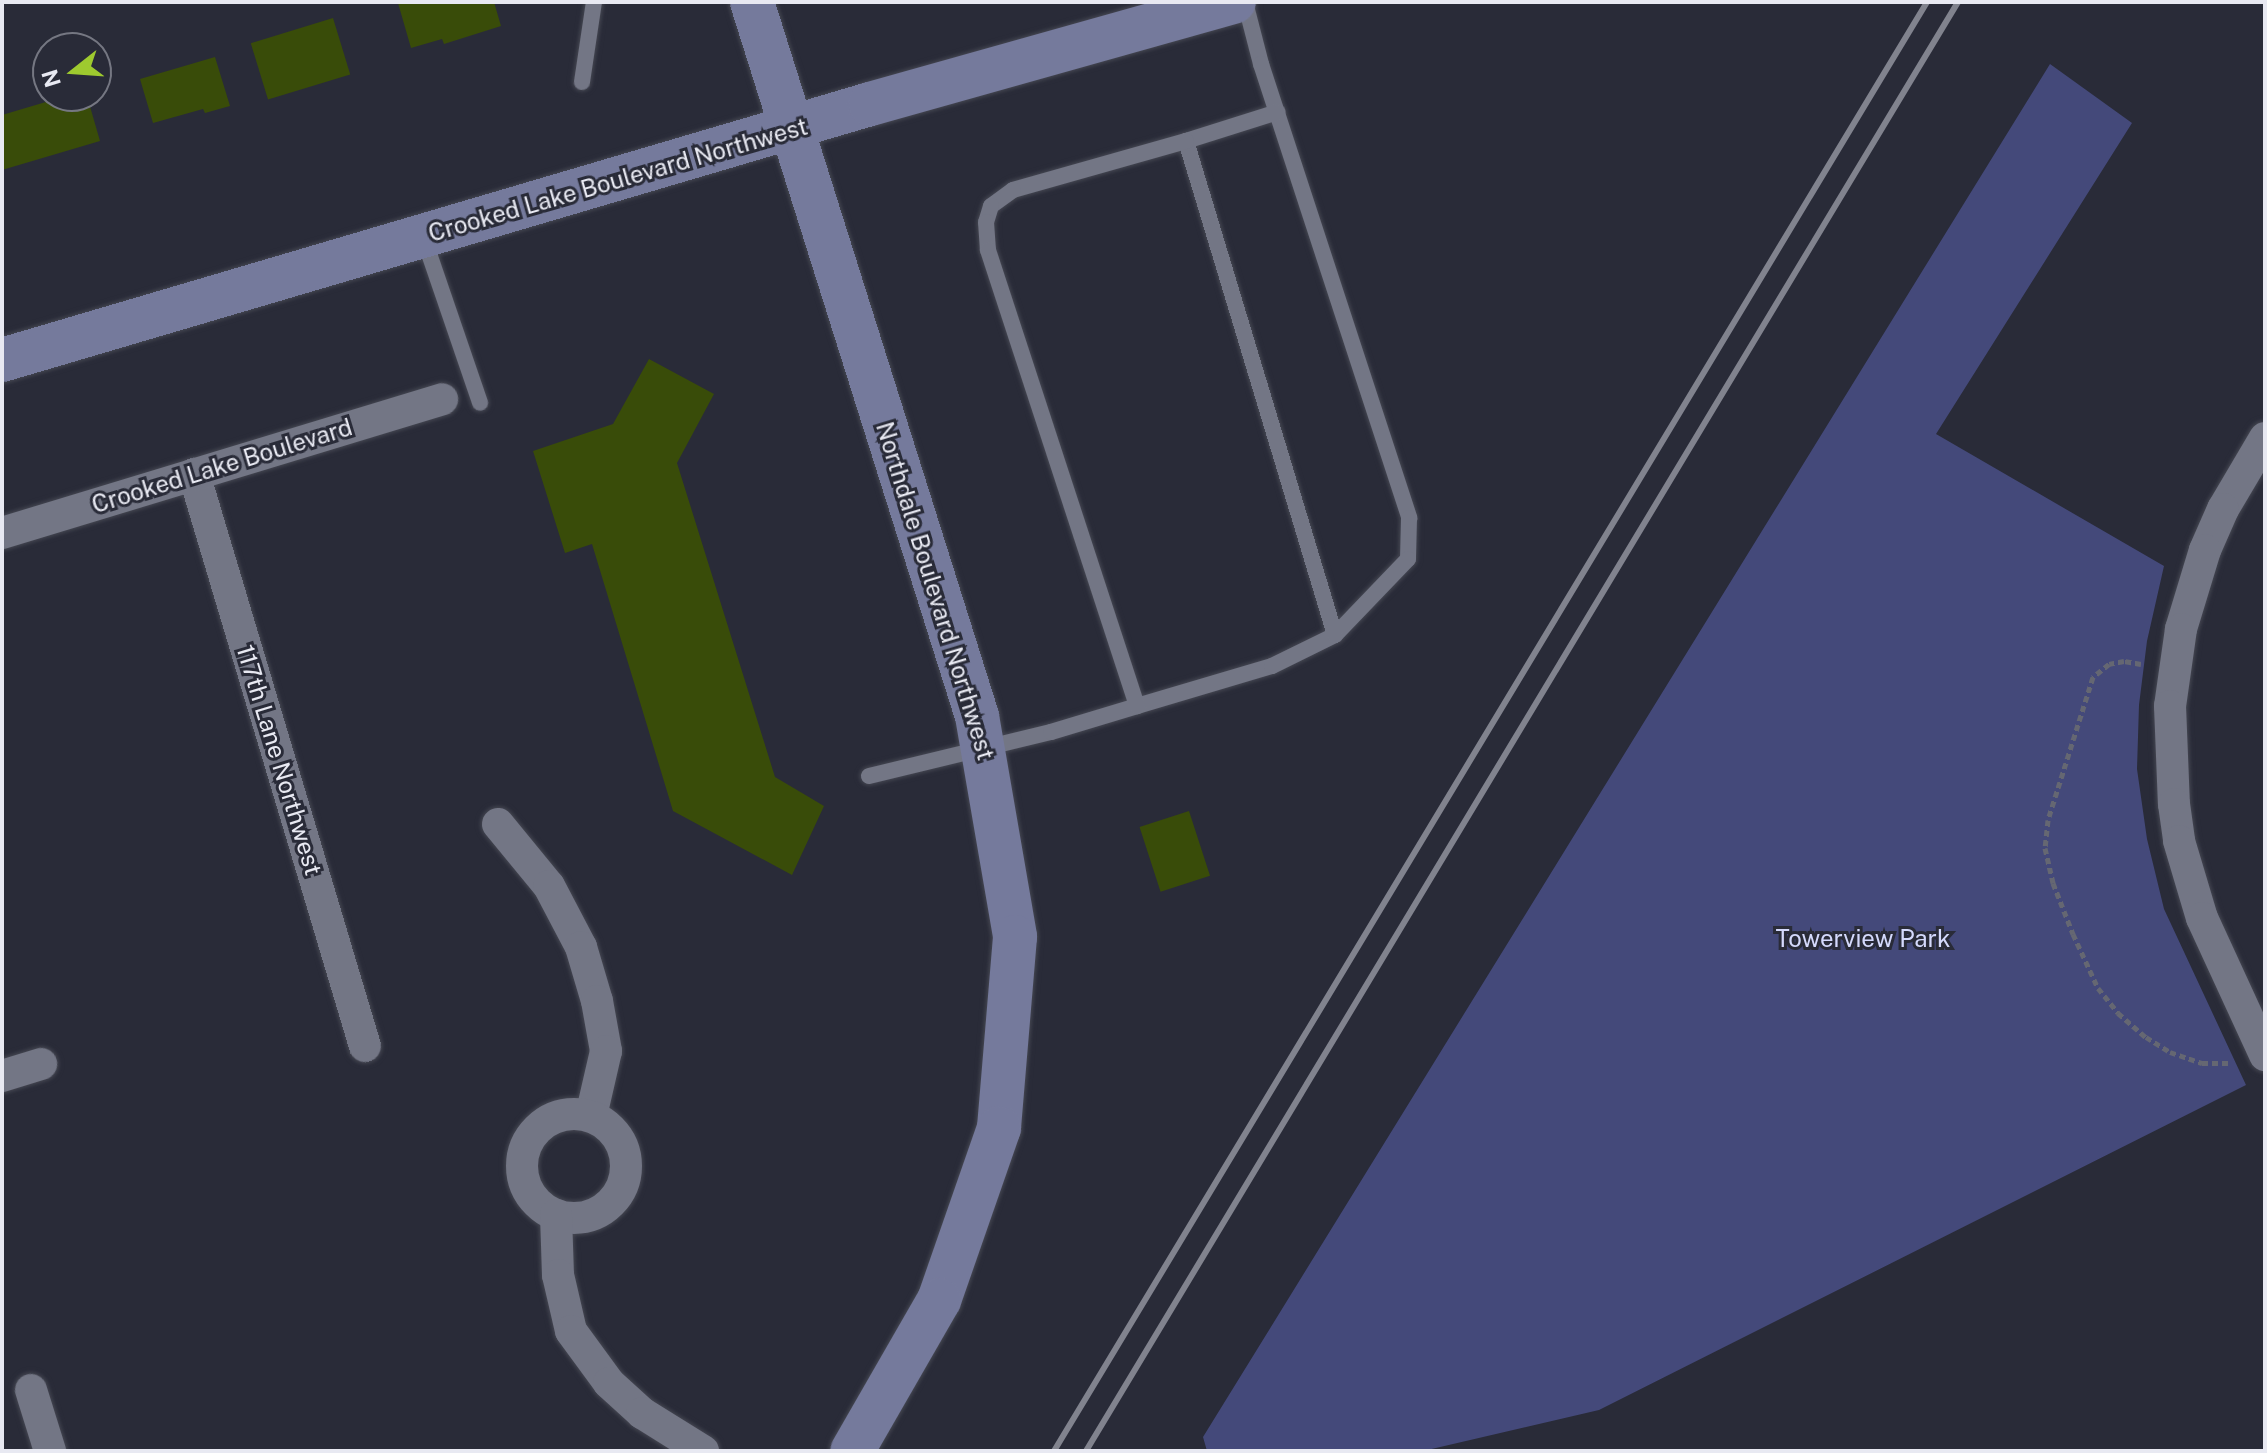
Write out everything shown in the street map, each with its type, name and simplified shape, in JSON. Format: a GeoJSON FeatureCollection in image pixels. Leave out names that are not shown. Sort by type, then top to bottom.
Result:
{"type":"FeatureCollection","features":[{"type":"Feature","properties":{"kind":"street","name":"Northdale Boulevard Northwest"},"geometry":{"type":"LineString","coordinates":[[752,2],[985,746],[1015,937],[999,1128],[939,1300],[852,1451]]}},
{"type":"Feature","properties":{"kind":"street","name":"Crooked Lake Boulevard Northwest"},"geometry":{"type":"LineString","coordinates":[[2,360],[1234,2]]}},
{"type":"Feature","properties":{"kind":"street","name":"Crooked Lake Boulevard"},"geometry":{"type":"LineString","coordinates":[[2,533],[442,399]]}},
{"type":"Feature","properties":{"kind":"street"},"geometry":{"type":"LineString","coordinates":[[2263,1052],[2202,918],[2179,841],[2171,754],[2173,673],[2190,596],[2223,509],[2265,438]]}},
{"type":"Feature","properties":{"kind":"street","name":"117th Lane Northwest"},"geometry":{"type":"LineString","coordinates":[[194,474],[365,1046]]}},
{"type":"Feature","properties":{"kind":"street"},"geometry":{"type":"LineString","coordinates":[[498,824],[549,886],[581,947],[597,1001],[606,1051],[591,1116]]}},
{"type":"Feature","properties":{"kind":"street"},"geometry":{"type":"LineString","coordinates":[[2,1076],[41,1064]]}},
{"type":"Feature","properties":{"kind":"street"},"geometry":{"type":"LineString","coordinates":[[571,1113],[591,1116],[609,1126],[621,1143],[626,1163],[623,1183],[613,1201],[596,1213],[577,1218],[556,1215],[539,1205],[526,1188],[521,1168],[524,1148],[535,1130],[551,1118],[571,1113]]}},
{"type":"Feature","properties":{"kind":"street"},"geometry":{"type":"LineString","coordinates":[[556,1215],[558,1275],[571,1331],[609,1383],[642,1413],[703,1451]]}},
{"type":"Feature","properties":{"kind":"street"},"geometry":{"type":"LineString","coordinates":[[31,1390],[50,1451]]}},
{"type":"Feature","properties":{"kind":"lane"},"geometry":{"type":"LineString","coordinates":[[582,82],[594,2]]}},
{"type":"Feature","properties":{"kind":"lane"},"geometry":{"type":"LineString","coordinates":[[869,776],[1137,706],[1272,666],[1335,635],[1408,559],[1409,518],[1245,2]]}},
{"type":"Feature","properties":{"kind":"lane"},"geometry":{"type":"LineString","coordinates":[[1137,706],[988,250],[986,222],[991,206],[1013,190],[1278,112]]}},
{"type":"Feature","properties":{"kind":"lane"},"geometry":{"type":"LineString","coordinates":[[1186,141],[1335,635]]}},
{"type":"Feature","properties":{"kind":"lane"},"geometry":{"type":"LineString","coordinates":[[423,237],[480,403]]}},
{"type":"Feature","properties":{"kind":"path"},"geometry":{"type":"LineString","coordinates":[[2173,673],[2124,661],[2109,664],[2093,677],[2048,820],[2045,848],[2053,883],[2098,988],[2146,1037],[2170,1052],[2202,1063],[2232,1063],[2263,1052]]}},
{"type":"Feature","properties":{"kind":"green space","name":"Towerview Park"},"geometry":{"type":"Polygon","coordinates":[[[2050,64],[2132,123],[1936,434],[2164,566],[2147,641],[2139,705],[2137,769],[2147,839],[2164,909],[2246,1085],[1599,1410],[1423,1451],[1207,1451],[1203,1437],[2050,64]]]}},
{"type":"Feature","properties":{"kind":"building"},"geometry":{"type":"Polygon","coordinates":[[[494,2],[501,26],[444,44],[442,39],[411,48],[398,3],[494,2]]]}},
{"type":"Feature","properties":{"kind":"building"},"geometry":{"type":"Polygon","coordinates":[[[333,18],[350,74],[268,100],[251,43],[333,18]]]}},
{"type":"Feature","properties":{"kind":"building"},"geometry":{"type":"Polygon","coordinates":[[[215,57],[230,106],[205,113],[203,109],[153,123],[140,79],[215,57]]]}},
{"type":"Feature","properties":{"kind":"building"},"geometry":{"type":"Polygon","coordinates":[[[32,106],[32,112],[92,112],[100,141],[2,170],[2,115],[32,106]]]}},
{"type":"Feature","properties":{"kind":"building"},"geometry":{"type":"Polygon","coordinates":[[[649,359],[714,394],[677,463],[775,777],[824,806],[792,875],[673,811],[592,544],[565,553],[533,451],[613,424],[649,359]]]}},
{"type":"Feature","properties":{"kind":"building"},"geometry":{"type":"Polygon","coordinates":[[[1189,811],[1210,876],[1161,892],[1140,827],[1189,811]]]}},
{"type":"Feature","properties":{"kind":"railway"},"geometry":{"type":"LineString","coordinates":[[1054,1451],[1927,2]]}},
{"type":"Feature","properties":{"kind":"railway"},"geometry":{"type":"LineString","coordinates":[[1086,1451],[1958,2]]}}]}
